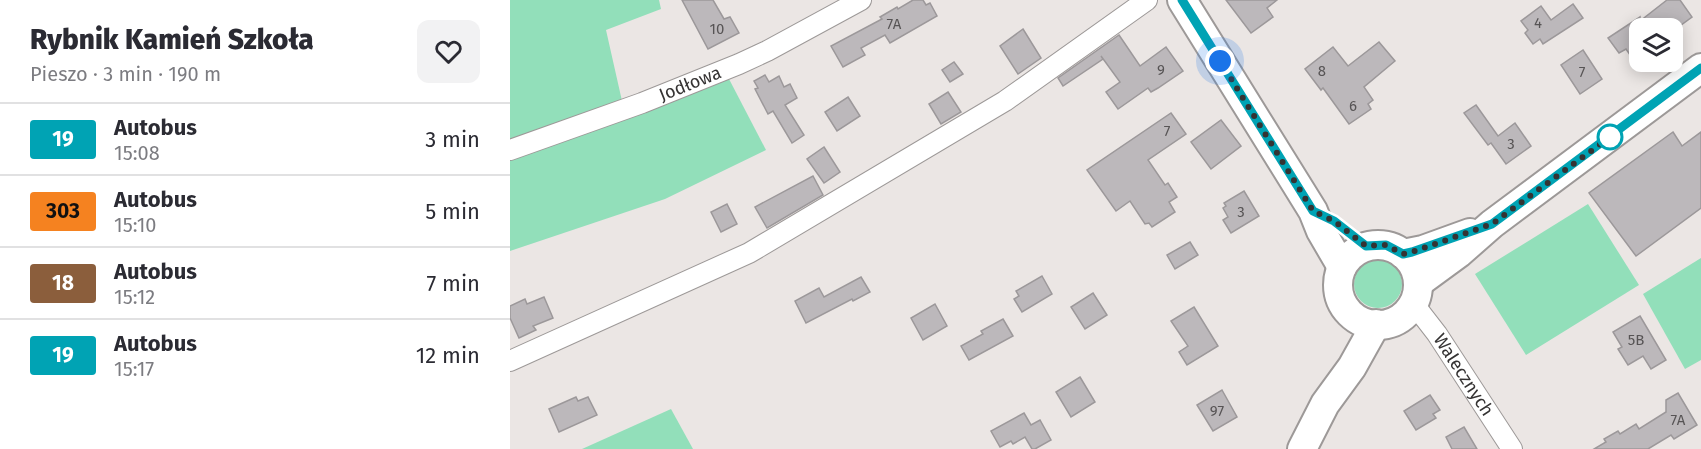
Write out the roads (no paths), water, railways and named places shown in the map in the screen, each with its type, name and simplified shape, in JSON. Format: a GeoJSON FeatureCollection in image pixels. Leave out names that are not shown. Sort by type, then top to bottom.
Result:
{"type":"FeatureCollection","features":[{"type":"Feature","properties":{"kind":"street","name":"Jodłowa"},"geometry":{"type":"LineString","coordinates":[[510,150],[642,103],[739,64],[861,0]]}},
{"type":"Feature","properties":{"kind":"street"},"geometry":{"type":"LineString","coordinates":[[510,362],[749,254],[1005,101],[1147,0]]}},
{"type":"Feature","properties":{"kind":"street"},"geometry":{"type":"LineString","coordinates":[[1182,0],[1313,211],[1321,231],[1342,267]]}},
{"type":"Feature","properties":{"kind":"street"},"geometry":{"type":"LineString","coordinates":[[1416,293],[1412,264],[1403,254],[1386,245],[1366,246],[1352,254],[1342,267],[1338,279],[1338,291],[1342,303],[1350,313],[1362,321],[1376,324],[1398,319],[1416,293],[1492,224],[1701,68]]}},
{"type":"Feature","properties":{"kind":"street"},"geometry":{"type":"LineString","coordinates":[[1313,211],[1334,221],[1366,246]]}},
{"type":"Feature","properties":{"kind":"street"},"geometry":{"type":"LineString","coordinates":[[1403,254],[1433,247],[1492,224]]}},
{"type":"Feature","properties":{"kind":"street","name":"Walecznych"},"geometry":{"type":"LineString","coordinates":[[1416,293],[1437,334],[1512,449]]}},
{"type":"Feature","properties":{"kind":"street"},"geometry":{"type":"LineString","coordinates":[[1302,449],[1324,404],[1350,313]]}},
{"type":"Feature","properties":{"kind":"street"},"geometry":{"type":"LineString","coordinates":[[1324,404],[1352,367],[1376,324]]}}]}
